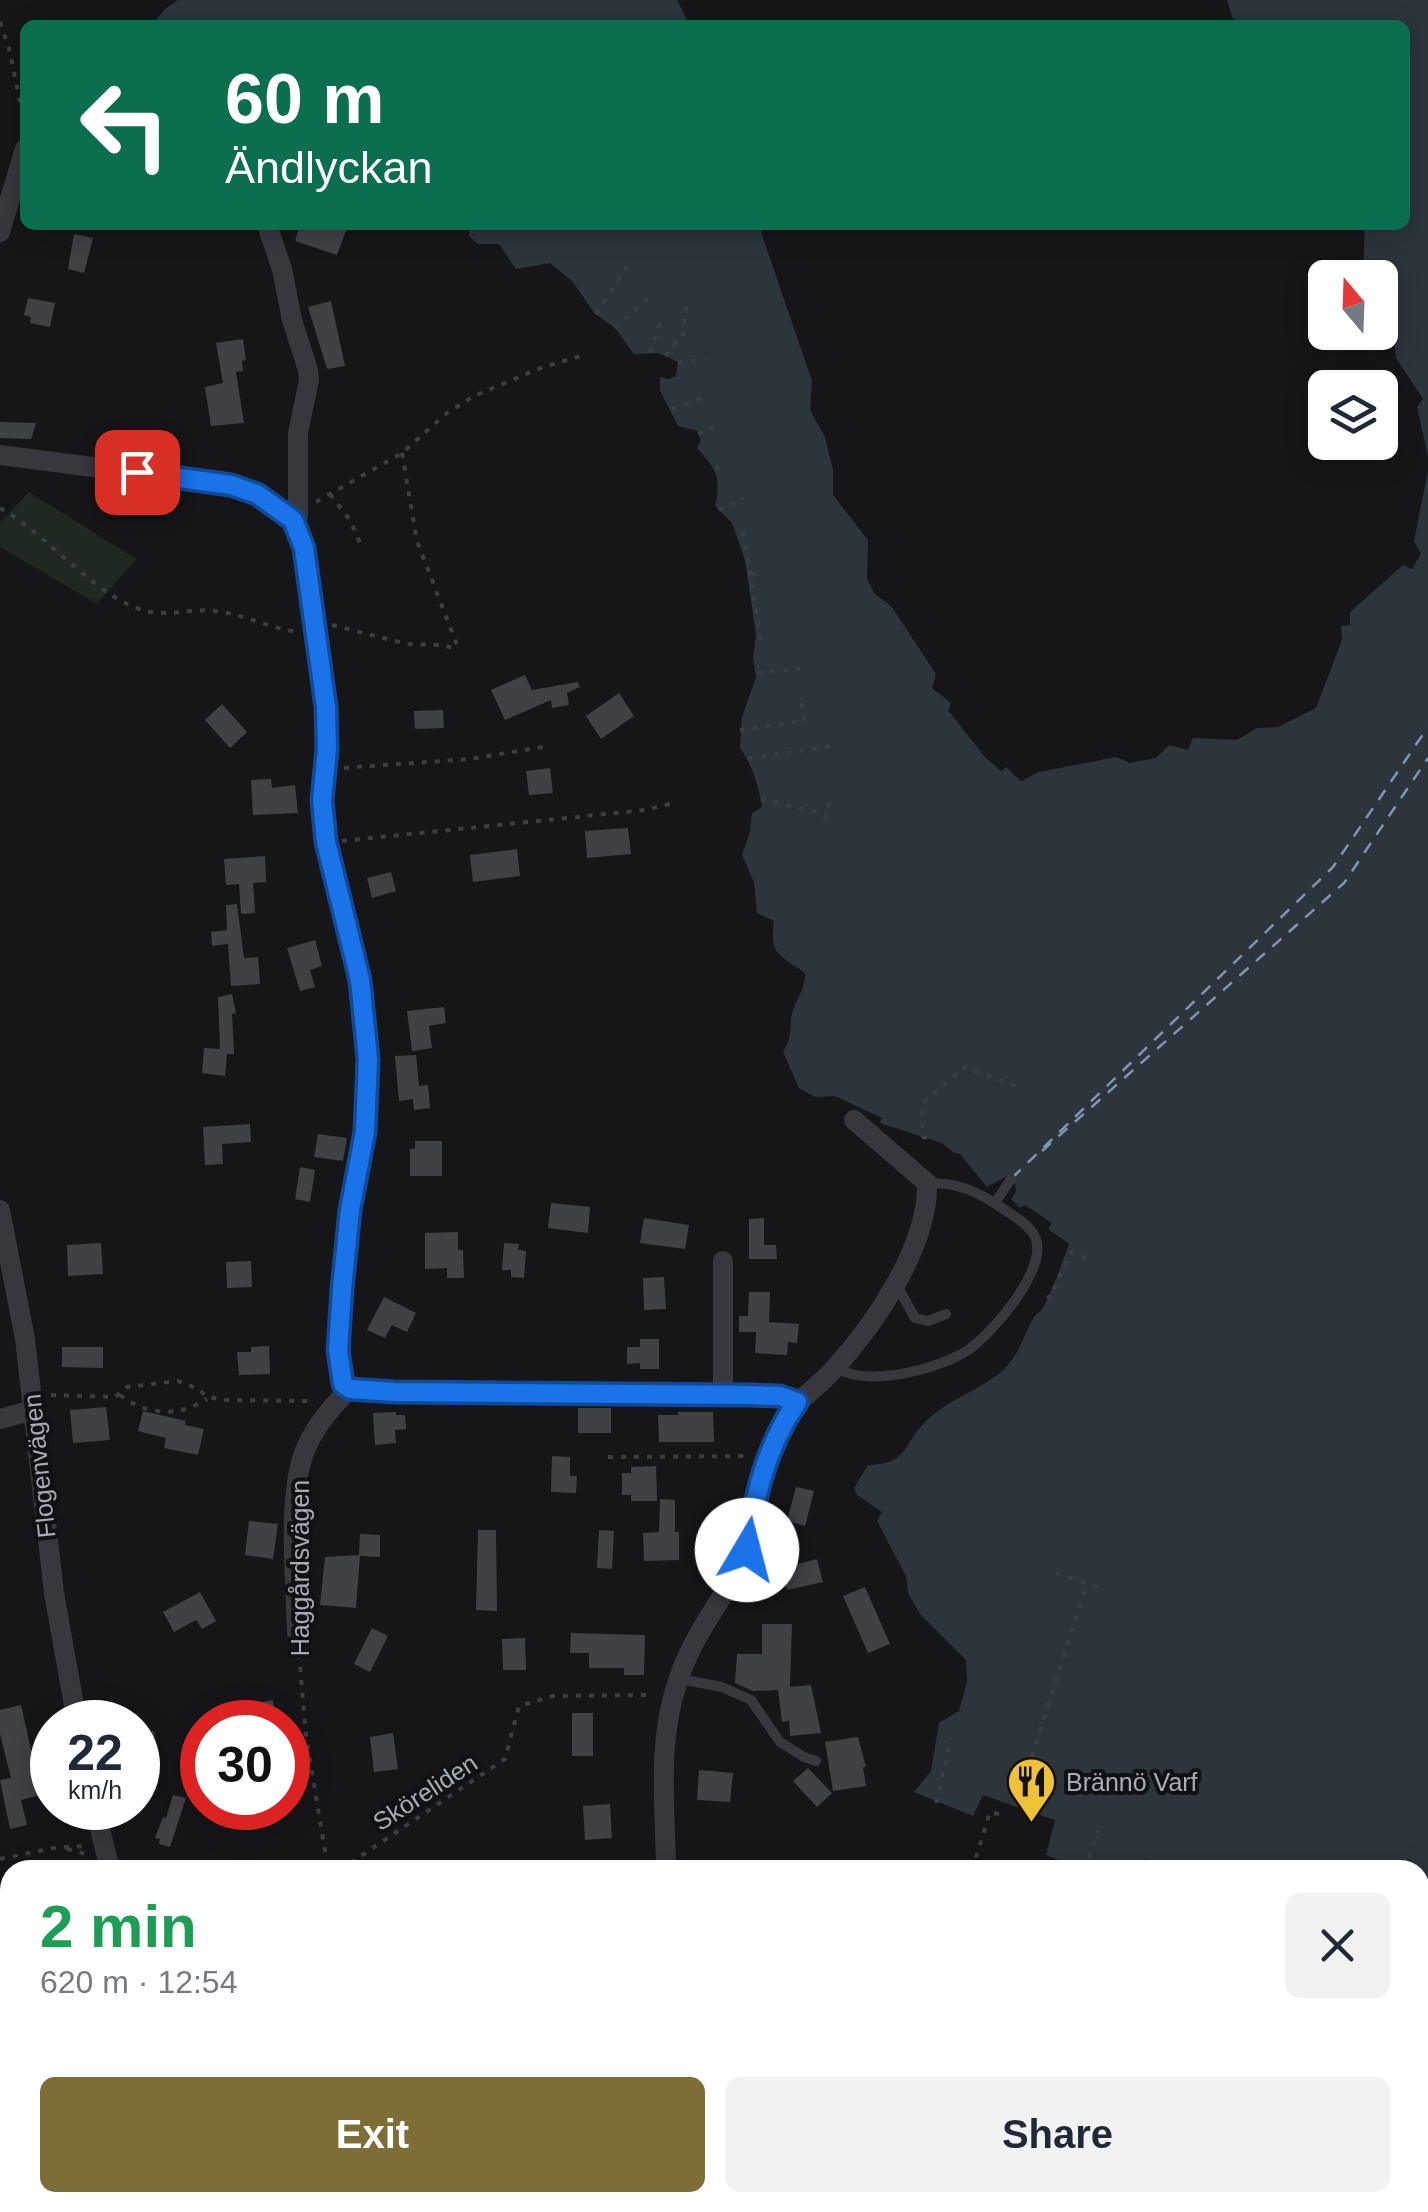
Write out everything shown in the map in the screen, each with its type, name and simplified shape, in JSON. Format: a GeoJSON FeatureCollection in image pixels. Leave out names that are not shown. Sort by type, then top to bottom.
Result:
{"type":"FeatureCollection","features":[{"type":"Feature","properties":{"kind":"street"},"geometry":{"type":"LineString","coordinates":[[0,232],[20,166]]}},
{"type":"Feature","properties":{"kind":"street"},"geometry":{"type":"LineString","coordinates":[[268,230],[308,370],[298,432],[298,516]]}},
{"type":"Feature","properties":{"kind":"street"},"geometry":{"type":"LineString","coordinates":[[0,455],[231,485],[257,494],[285,513],[299,532],[326,707],[322,800],[326,842],[360,980],[368,1059],[367,1115],[350,1210],[339,1335],[339,1372],[344,1395],[723,1395],[780,1396],[797,1402]]}},
{"type":"Feature","properties":{"kind":"street"},"geometry":{"type":"LineString","coordinates":[[665,1860],[661,1780],[676,1687],[692,1647],[747,1550],[756,1492],[768,1456],[797,1402],[836,1368],[872,1323],[925,1215],[926,1182],[854,1120]]}},
{"type":"Feature","properties":{"kind":"street","name":"Flogenvägen"},"geometry":{"type":"LineString","coordinates":[[0,1210],[21,1315],[60,1634],[73,1700]]}},
{"type":"Feature","properties":{"kind":"street"},"geometry":{"type":"LineString","coordinates":[[723,1261],[723,1395]]}},
{"type":"Feature","properties":{"kind":"street","name":"Haggårdsvägen"},"geometry":{"type":"LineString","coordinates":[[297,1634],[299,1471],[309,1442],[344,1395]]}},
{"type":"Feature","properties":{"kind":"street"},"geometry":{"type":"LineString","coordinates":[[0,1419],[32,1403]]}},
{"type":"Feature","properties":{"kind":"street"},"geometry":{"type":"LineString","coordinates":[[100,1830],[108,1860]]}},
{"type":"Feature","properties":{"kind":"lane"},"geometry":{"type":"LineString","coordinates":[[995,1203],[1011,1179]]}},
{"type":"Feature","properties":{"kind":"lane"},"geometry":{"type":"LineString","coordinates":[[836,1368],[850,1376],[870,1377],[920,1369],[958,1355],[982,1339],[1013,1304],[1031,1274],[1036,1246],[1032,1232],[995,1203],[963,1186],[926,1182]]}},
{"type":"Feature","properties":{"kind":"lane"},"geometry":{"type":"LineString","coordinates":[[895,1281],[915,1318],[928,1320],[946,1314]]}},
{"type":"Feature","properties":{"kind":"lane"},"geometry":{"type":"LineString","coordinates":[[676,1687],[722,1687],[751,1700],[780,1742],[816,1760]]}},
{"type":"Feature","properties":{"kind":"path"},"geometry":{"type":"LineString","coordinates":[[0,22],[10,48],[20,100]]}},
{"type":"Feature","properties":{"kind":"path"},"geometry":{"type":"LineString","coordinates":[[596,314],[632,260]]}},
{"type":"Feature","properties":{"kind":"path"},"geometry":{"type":"LineString","coordinates":[[615,328],[653,294]]}},
{"type":"Feature","properties":{"kind":"path"},"geometry":{"type":"LineString","coordinates":[[664,356],[684,334],[686,304]]}},
{"type":"Feature","properties":{"kind":"path"},"geometry":{"type":"LineString","coordinates":[[650,353],[660,323]]}},
{"type":"Feature","properties":{"kind":"path"},"geometry":{"type":"LineString","coordinates":[[298,516],[402,453],[447,413],[474,396],[584,355]]}},
{"type":"Feature","properties":{"kind":"path"},"geometry":{"type":"LineString","coordinates":[[678,364],[705,359]]}},
{"type":"Feature","properties":{"kind":"path"},"geometry":{"type":"LineString","coordinates":[[672,409],[705,397]]}},
{"type":"Feature","properties":{"kind":"path"},"geometry":{"type":"LineString","coordinates":[[698,434],[714,427]]}},
{"type":"Feature","properties":{"kind":"path"},"geometry":{"type":"LineString","coordinates":[[0,508],[104,588],[144,611],[212,610],[236,614],[275,629],[316,626],[459,650],[417,540],[402,453]]}},
{"type":"Feature","properties":{"kind":"path"},"geometry":{"type":"LineString","coordinates":[[715,469],[723,465]]}},
{"type":"Feature","properties":{"kind":"path"},"geometry":{"type":"LineString","coordinates":[[330,494],[350,520],[362,545]]}},
{"type":"Feature","properties":{"kind":"path"},"geometry":{"type":"LineString","coordinates":[[719,510],[744,498]]}},
{"type":"Feature","properties":{"kind":"path"},"geometry":{"type":"LineString","coordinates":[[743,532],[762,646]]}},
{"type":"Feature","properties":{"kind":"path"},"geometry":{"type":"LineString","coordinates":[[752,575],[761,572]]}},
{"type":"Feature","properties":{"kind":"path"},"geometry":{"type":"LineString","coordinates":[[757,673],[808,668]]}},
{"type":"Feature","properties":{"kind":"path"},"geometry":{"type":"LineString","coordinates":[[740,730],[805,725],[802,703]]}},
{"type":"Feature","properties":{"kind":"path"},"geometry":{"type":"LineString","coordinates":[[324,769],[470,759],[543,746]]}},
{"type":"Feature","properties":{"kind":"path"},"geometry":{"type":"LineString","coordinates":[[748,759],[831,746]]}},
{"type":"Feature","properties":{"kind":"path"},"geometry":{"type":"LineString","coordinates":[[761,799],[826,817],[830,797]]}},
{"type":"Feature","properties":{"kind":"path"},"geometry":{"type":"LineString","coordinates":[[326,842],[645,810],[674,803]]}},
{"type":"Feature","properties":{"kind":"path"},"geometry":{"type":"LineString","coordinates":[[927,1138],[922,1104],[965,1066],[1019,1086]]}},
{"type":"Feature","properties":{"kind":"path"},"geometry":{"type":"LineString","coordinates":[[1046,1296],[1050,1298],[1060,1282],[1072,1252],[1093,1261]]}},
{"type":"Feature","properties":{"kind":"path"},"geometry":{"type":"LineString","coordinates":[[32,1403],[120,1395],[136,1385],[178,1380],[210,1397]]}},
{"type":"Feature","properties":{"kind":"path"},"geometry":{"type":"LineString","coordinates":[[120,1395],[141,1407],[183,1412],[210,1397],[344,1395]]}},
{"type":"Feature","properties":{"kind":"path"},"geometry":{"type":"LineString","coordinates":[[608,1457],[768,1456]]}},
{"type":"Feature","properties":{"kind":"path"},"geometry":{"type":"LineString","coordinates":[[1056,1573],[1104,1589]]}},
{"type":"Feature","properties":{"kind":"path"},"geometry":{"type":"LineString","coordinates":[[1016,1806],[1088,1583]]}},
{"type":"Feature","properties":{"kind":"path","name":"Haggårdsvägen"},"geometry":{"type":"LineString","coordinates":[[297,1634],[306,1735],[326,1860]]}},
{"type":"Feature","properties":{"kind":"path","name":"Sköreliden"},"geometry":{"type":"LineString","coordinates":[[355,1860],[500,1764],[508,1752],[519,1706],[553,1696],[676,1687]]}},
{"type":"Feature","properties":{"kind":"path"},"geometry":{"type":"LineString","coordinates":[[936,1803],[952,1738]]}},
{"type":"Feature","properties":{"kind":"path"},"geometry":{"type":"LineString","coordinates":[[975,1860],[990,1812],[1006,1816]]}},
{"type":"Feature","properties":{"kind":"path"},"geometry":{"type":"LineString","coordinates":[[1088,1860],[1098,1830]]}},
{"type":"Feature","properties":{"kind":"path"},"geometry":{"type":"LineString","coordinates":[[0,1859],[54,1848],[104,1844]]}},
{"type":"Feature","properties":{"kind":"path"},"geometry":{"type":"LineString","coordinates":[[1149,1860],[1150,1856]]}},
{"type":"Feature","properties":{"kind":"shaded area"},"geometry":{"type":"Polygon","coordinates":[[[178,0],[677,0],[687,20],[156,20],[178,0]]]}},
{"type":"Feature","properties":{"kind":"shaded area"},"geometry":{"type":"Polygon","coordinates":[[[1227,0],[1428,0],[1428,457],[1417,407],[1423,399],[1396,358],[1398,260],[1364,260],[1365,230],[1410,230],[1410,20],[1233,19],[1227,0]]]}},
{"type":"Feature","properties":{"kind":"shaded area"},"geometry":{"type":"Polygon","coordinates":[[[470,230],[762,230],[812,381],[810,410],[825,437],[833,470],[833,495],[868,540],[867,579],[875,594],[891,606],[936,674],[932,688],[951,703],[948,710],[984,756],[1001,771],[1006,767],[1021,781],[1039,772],[1116,757],[1130,763],[1156,758],[1169,745],[1188,750],[1193,738],[1237,740],[1257,728],[1278,727],[1316,708],[1342,640],[1341,626],[1350,625],[1350,612],[1403,565],[1412,569],[1421,554],[1414,541],[1428,471],[1428,1860],[1059,1860],[1046,1855],[1055,1820],[983,1795],[973,1816],[914,1792],[931,1771],[939,1723],[959,1711],[967,1682],[966,1660],[920,1614],[908,1593],[906,1576],[877,1521],[882,1512],[857,1495],[854,1488],[868,1465],[898,1457],[934,1414],[1008,1365],[1043,1308],[1069,1244],[1048,1229],[1052,1223],[1025,1205],[1020,1208],[1011,1199],[1016,1192],[1015,1182],[1007,1176],[987,1187],[960,1154],[942,1143],[880,1123],[882,1118],[835,1096],[815,1097],[799,1088],[783,1052],[805,973],[778,953],[773,941],[774,921],[757,913],[754,882],[742,855],[752,813],[762,807],[754,776],[740,748],[742,717],[756,677],[756,635],[745,560],[732,523],[715,506],[717,480],[697,448],[701,440],[697,431],[678,426],[660,391],[660,377],[676,376],[678,362],[658,353],[634,354],[615,328],[594,313],[573,282],[550,263],[516,269],[499,244],[478,244],[469,236],[470,230]]]}},
{"type":"Feature","properties":{"kind":"shaded area"},"geometry":{"type":"Polygon","coordinates":[[[29,492],[136,559],[97,604],[0,547],[0,523],[29,492]]]}},
{"type":"Feature","properties":{"kind":"building"},"geometry":{"type":"Polygon","coordinates":[[[298,230],[346,230],[337,255],[295,241],[298,230]]]}},
{"type":"Feature","properties":{"kind":"building"},"geometry":{"type":"Polygon","coordinates":[[[74,234],[93,238],[84,273],[68,269],[74,234]]]}},
{"type":"Feature","properties":{"kind":"building"},"geometry":{"type":"Polygon","coordinates":[[[28,298],[55,303],[50,327],[30,323],[31,317],[24,315],[28,298]]]}},
{"type":"Feature","properties":{"kind":"building"},"geometry":{"type":"Polygon","coordinates":[[[331,301],[345,366],[327,369],[308,307],[331,301]]]}},
{"type":"Feature","properties":{"kind":"building"},"geometry":{"type":"Polygon","coordinates":[[[243,339],[246,360],[242,361],[243,371],[236,372],[244,423],[211,426],[205,387],[223,383],[216,343],[243,339]]]}},
{"type":"Feature","properties":{"kind":"building"},"geometry":{"type":"Polygon","coordinates":[[[0,422],[36,423],[31,439],[0,438],[0,422]]]}},
{"type":"Feature","properties":{"kind":"building"},"geometry":{"type":"Polygon","coordinates":[[[525,675],[532,690],[578,682],[580,687],[567,693],[569,705],[552,708],[551,700],[505,720],[491,690],[525,675]]]}},
{"type":"Feature","properties":{"kind":"building"},"geometry":{"type":"Polygon","coordinates":[[[619,693],[634,716],[601,739],[586,716],[619,693]]]}},
{"type":"Feature","properties":{"kind":"building"},"geometry":{"type":"Polygon","coordinates":[[[222,704],[247,732],[230,748],[205,720],[222,704]]]}},
{"type":"Feature","properties":{"kind":"building"},"geometry":{"type":"Polygon","coordinates":[[[443,710],[444,728],[415,729],[414,711],[443,710]]]}},
{"type":"Feature","properties":{"kind":"building"},"geometry":{"type":"Polygon","coordinates":[[[550,768],[553,793],[529,795],[526,771],[550,768]]]}},
{"type":"Feature","properties":{"kind":"building"},"geometry":{"type":"Polygon","coordinates":[[[271,779],[272,788],[295,785],[298,813],[253,815],[251,780],[271,779]]]}},
{"type":"Feature","properties":{"kind":"building"},"geometry":{"type":"Polygon","coordinates":[[[628,828],[631,854],[587,858],[585,831],[628,828]]]}},
{"type":"Feature","properties":{"kind":"building"},"geometry":{"type":"Polygon","coordinates":[[[517,849],[520,876],[473,882],[470,855],[517,849]]]}},
{"type":"Feature","properties":{"kind":"building"},"geometry":{"type":"Polygon","coordinates":[[[265,856],[266,882],[253,883],[255,913],[241,914],[239,884],[226,885],[224,859],[265,856]]]}},
{"type":"Feature","properties":{"kind":"building"},"geometry":{"type":"Polygon","coordinates":[[[391,872],[396,891],[372,898],[367,878],[391,872]]]}},
{"type":"Feature","properties":{"kind":"building"},"geometry":{"type":"Polygon","coordinates":[[[237,904],[244,958],[258,957],[260,984],[231,986],[228,944],[212,946],[211,932],[227,930],[226,905],[237,904]]]}},
{"type":"Feature","properties":{"kind":"building"},"geometry":{"type":"Polygon","coordinates":[[[315,940],[322,966],[310,970],[315,987],[300,991],[287,948],[315,940]]]}},
{"type":"Feature","properties":{"kind":"building"},"geometry":{"type":"Polygon","coordinates":[[[232,994],[236,1013],[232,1014],[234,1054],[227,1054],[225,1076],[202,1073],[204,1048],[220,1049],[218,997],[232,994]]]}},
{"type":"Feature","properties":{"kind":"building"},"geometry":{"type":"Polygon","coordinates":[[[444,1007],[446,1023],[429,1026],[432,1048],[412,1051],[407,1011],[444,1007]]]}},
{"type":"Feature","properties":{"kind":"building"},"geometry":{"type":"Polygon","coordinates":[[[416,1055],[419,1086],[428,1085],[430,1108],[414,1110],[413,1099],[399,1101],[395,1056],[416,1055]]]}},
{"type":"Feature","properties":{"kind":"building"},"geometry":{"type":"Polygon","coordinates":[[[250,1124],[251,1142],[222,1144],[223,1164],[205,1165],[203,1127],[250,1124]]]}},
{"type":"Feature","properties":{"kind":"building"},"geometry":{"type":"Polygon","coordinates":[[[318,1134],[347,1138],[343,1161],[314,1157],[318,1134]]]}},
{"type":"Feature","properties":{"kind":"building"},"geometry":{"type":"Polygon","coordinates":[[[415,1141],[442,1141],[442,1176],[410,1176],[410,1149],[415,1149],[415,1141]]]}},
{"type":"Feature","properties":{"kind":"building"},"geometry":{"type":"Polygon","coordinates":[[[300,1167],[315,1170],[310,1202],[295,1199],[300,1167]]]}},
{"type":"Feature","properties":{"kind":"building"},"geometry":{"type":"Polygon","coordinates":[[[551,1203],[590,1207],[588,1233],[548,1228],[551,1203]]]}},
{"type":"Feature","properties":{"kind":"building"},"geometry":{"type":"Polygon","coordinates":[[[644,1218],[689,1225],[685,1249],[640,1243],[644,1218]]]}},
{"type":"Feature","properties":{"kind":"building"},"geometry":{"type":"Polygon","coordinates":[[[764,1218],[764,1245],[776,1245],[777,1259],[749,1259],[749,1219],[764,1218]]]}},
{"type":"Feature","properties":{"kind":"building"},"geometry":{"type":"Polygon","coordinates":[[[458,1232],[464,1278],[447,1278],[447,1268],[425,1269],[425,1233],[458,1232]]]}},
{"type":"Feature","properties":{"kind":"building"},"geometry":{"type":"Polygon","coordinates":[[[101,1243],[103,1274],[68,1276],[67,1245],[101,1243]]]}},
{"type":"Feature","properties":{"kind":"building"},"geometry":{"type":"Polygon","coordinates":[[[504,1243],[519,1244],[518,1250],[526,1251],[524,1278],[511,1277],[511,1270],[502,1270],[504,1243]]]}},
{"type":"Feature","properties":{"kind":"building"},"geometry":{"type":"Polygon","coordinates":[[[251,1261],[252,1287],[227,1288],[226,1262],[251,1261]]]}},
{"type":"Feature","properties":{"kind":"building"},"geometry":{"type":"Polygon","coordinates":[[[664,1277],[666,1309],[644,1310],[643,1278],[664,1277]]]}},
{"type":"Feature","properties":{"kind":"building"},"geometry":{"type":"Polygon","coordinates":[[[749,1292],[770,1292],[769,1322],[799,1324],[797,1343],[788,1342],[787,1355],[755,1353],[756,1332],[739,1332],[739,1316],[748,1316],[749,1292]]]}},
{"type":"Feature","properties":{"kind":"building"},"geometry":{"type":"Polygon","coordinates":[[[384,1297],[416,1313],[407,1332],[392,1325],[385,1338],[367,1330],[384,1297]]]}},
{"type":"Feature","properties":{"kind":"building"},"geometry":{"type":"Polygon","coordinates":[[[640,1339],[659,1339],[659,1369],[627,1364],[627,1347],[640,1347],[640,1339]]]}},
{"type":"Feature","properties":{"kind":"building"},"geometry":{"type":"Polygon","coordinates":[[[269,1346],[270,1374],[239,1375],[237,1352],[269,1346]]]}},
{"type":"Feature","properties":{"kind":"building"},"geometry":{"type":"Polygon","coordinates":[[[62,1347],[103,1347],[103,1368],[62,1367],[62,1347]]]}},
{"type":"Feature","properties":{"kind":"building"},"geometry":{"type":"Polygon","coordinates":[[[106,1407],[110,1440],[73,1443],[70,1410],[106,1407]]]}},
{"type":"Feature","properties":{"kind":"building"},"geometry":{"type":"Polygon","coordinates":[[[578,1408],[611,1408],[611,1433],[578,1433],[578,1408]]]}},
{"type":"Feature","properties":{"kind":"building"},"geometry":{"type":"Polygon","coordinates":[[[143,1411],[204,1429],[198,1455],[164,1448],[166,1438],[138,1431],[143,1411]]]}},
{"type":"Feature","properties":{"kind":"building"},"geometry":{"type":"Polygon","coordinates":[[[713,1412],[714,1442],[659,1442],[658,1415],[713,1412]]]}},
{"type":"Feature","properties":{"kind":"building"},"geometry":{"type":"Polygon","coordinates":[[[373,1413],[405,1415],[406,1429],[395,1430],[396,1443],[375,1445],[373,1413]]]}},
{"type":"Feature","properties":{"kind":"building"},"geometry":{"type":"Polygon","coordinates":[[[552,1456],[570,1457],[570,1476],[577,1476],[576,1493],[551,1492],[552,1456]]]}},
{"type":"Feature","properties":{"kind":"building"},"geometry":{"type":"Polygon","coordinates":[[[656,1466],[657,1501],[631,1501],[631,1495],[622,1495],[622,1473],[631,1473],[631,1467],[656,1466]]]}},
{"type":"Feature","properties":{"kind":"building"},"geometry":{"type":"Polygon","coordinates":[[[796,1487],[814,1491],[805,1526],[787,1521],[796,1487]]]}},
{"type":"Feature","properties":{"kind":"building"},"geometry":{"type":"Polygon","coordinates":[[[660,1499],[675,1500],[679,1560],[644,1561],[643,1533],[659,1532],[660,1499]]]}},
{"type":"Feature","properties":{"kind":"building"},"geometry":{"type":"Polygon","coordinates":[[[249,1521],[278,1524],[273,1559],[245,1555],[249,1521]]]}},
{"type":"Feature","properties":{"kind":"building"},"geometry":{"type":"Polygon","coordinates":[[[478,1530],[496,1530],[497,1611],[476,1610],[478,1530]]]}},
{"type":"Feature","properties":{"kind":"building"},"geometry":{"type":"Polygon","coordinates":[[[599,1530],[614,1531],[612,1569],[597,1568],[599,1530]]]}},
{"type":"Feature","properties":{"kind":"building"},"geometry":{"type":"Polygon","coordinates":[[[360,1534],[380,1535],[380,1557],[360,1556],[356,1608],[320,1605],[325,1557],[359,1555],[360,1534]]]}},
{"type":"Feature","properties":{"kind":"building"},"geometry":{"type":"Polygon","coordinates":[[[817,1559],[823,1582],[787,1590],[782,1568],[817,1559]]]}},
{"type":"Feature","properties":{"kind":"building"},"geometry":{"type":"Polygon","coordinates":[[[865,1587],[890,1644],[868,1653],[843,1596],[865,1587]]]}},
{"type":"Feature","properties":{"kind":"building"},"geometry":{"type":"Polygon","coordinates":[[[200,1592],[216,1621],[202,1629],[196,1620],[174,1632],[163,1612],[200,1592]]]}},
{"type":"Feature","properties":{"kind":"building"},"geometry":{"type":"Polygon","coordinates":[[[762,1624],[792,1624],[790,1687],[811,1685],[821,1733],[790,1736],[789,1721],[782,1722],[778,1690],[753,1691],[735,1683],[737,1654],[762,1654],[762,1624]]]}},
{"type":"Feature","properties":{"kind":"building"},"geometry":{"type":"Polygon","coordinates":[[[372,1628],[388,1636],[370,1672],[354,1664],[372,1628]]]}},
{"type":"Feature","properties":{"kind":"building"},"geometry":{"type":"Polygon","coordinates":[[[571,1633],[645,1635],[644,1675],[624,1675],[624,1668],[589,1668],[589,1653],[570,1653],[571,1633]]]}},
{"type":"Feature","properties":{"kind":"building"},"geometry":{"type":"Polygon","coordinates":[[[525,1638],[526,1670],[503,1670],[502,1639],[525,1638]]]}},
{"type":"Feature","properties":{"kind":"building"},"geometry":{"type":"Polygon","coordinates":[[[21,1705],[30,1746],[30,1798],[21,1800],[27,1825],[10,1829],[0,1780],[11,1778],[0,1734],[0,1710],[21,1705]]]}},
{"type":"Feature","properties":{"kind":"building"},"geometry":{"type":"Polygon","coordinates":[[[572,1713],[593,1713],[593,1756],[572,1756],[572,1713]]]}},
{"type":"Feature","properties":{"kind":"building"},"geometry":{"type":"Polygon","coordinates":[[[393,1733],[398,1769],[374,1772],[370,1737],[393,1733]]]}},
{"type":"Feature","properties":{"kind":"building"},"geometry":{"type":"Polygon","coordinates":[[[858,1737],[866,1767],[866,1786],[833,1791],[825,1742],[858,1737]]]}},
{"type":"Feature","properties":{"kind":"building"},"geometry":{"type":"Polygon","coordinates":[[[808,1768],[832,1793],[817,1807],[793,1781],[808,1768]]]}},
{"type":"Feature","properties":{"kind":"building"},"geometry":{"type":"Polygon","coordinates":[[[699,1770],[733,1773],[730,1802],[697,1800],[699,1770]]]}},
{"type":"Feature","properties":{"kind":"building"},"geometry":{"type":"Polygon","coordinates":[[[173,1795],[180,1797],[180,1816],[170,1847],[159,1844],[160,1839],[155,1838],[163,1817],[166,1818],[173,1795]]]}},
{"type":"Feature","properties":{"kind":"building"},"geometry":{"type":"Polygon","coordinates":[[[610,1804],[612,1838],[585,1840],[583,1806],[610,1804]]]}},
{"type":"Feature","properties":{"kind":"ferry route"},"geometry":{"type":"LineString","coordinates":[[1012,1178],[1333,867],[1428,727]]}},
{"type":"Feature","properties":{"kind":"ferry route"},"geometry":{"type":"LineString","coordinates":[[1042,1151],[1344,883],[1428,758]]}},
{"type":"Feature","properties":{"kind":"place","name":"Brännö Varf"},"geometry":{"type":"Point","coordinates":[1031,1824]}},
{"type":"Feature","properties":{"kind":"route"},"geometry":{"type":"LineString","coordinates":[[137,472],[231,485],[257,494],[293,520],[304,548],[326,707],[322,800],[326,842],[360,980],[368,1059],[365,1132],[350,1210],[342,1289],[340,1379],[350,1389],[395,1392],[749,1395],[780,1396],[797,1402],[765,1463],[747,1550]]}}]}
